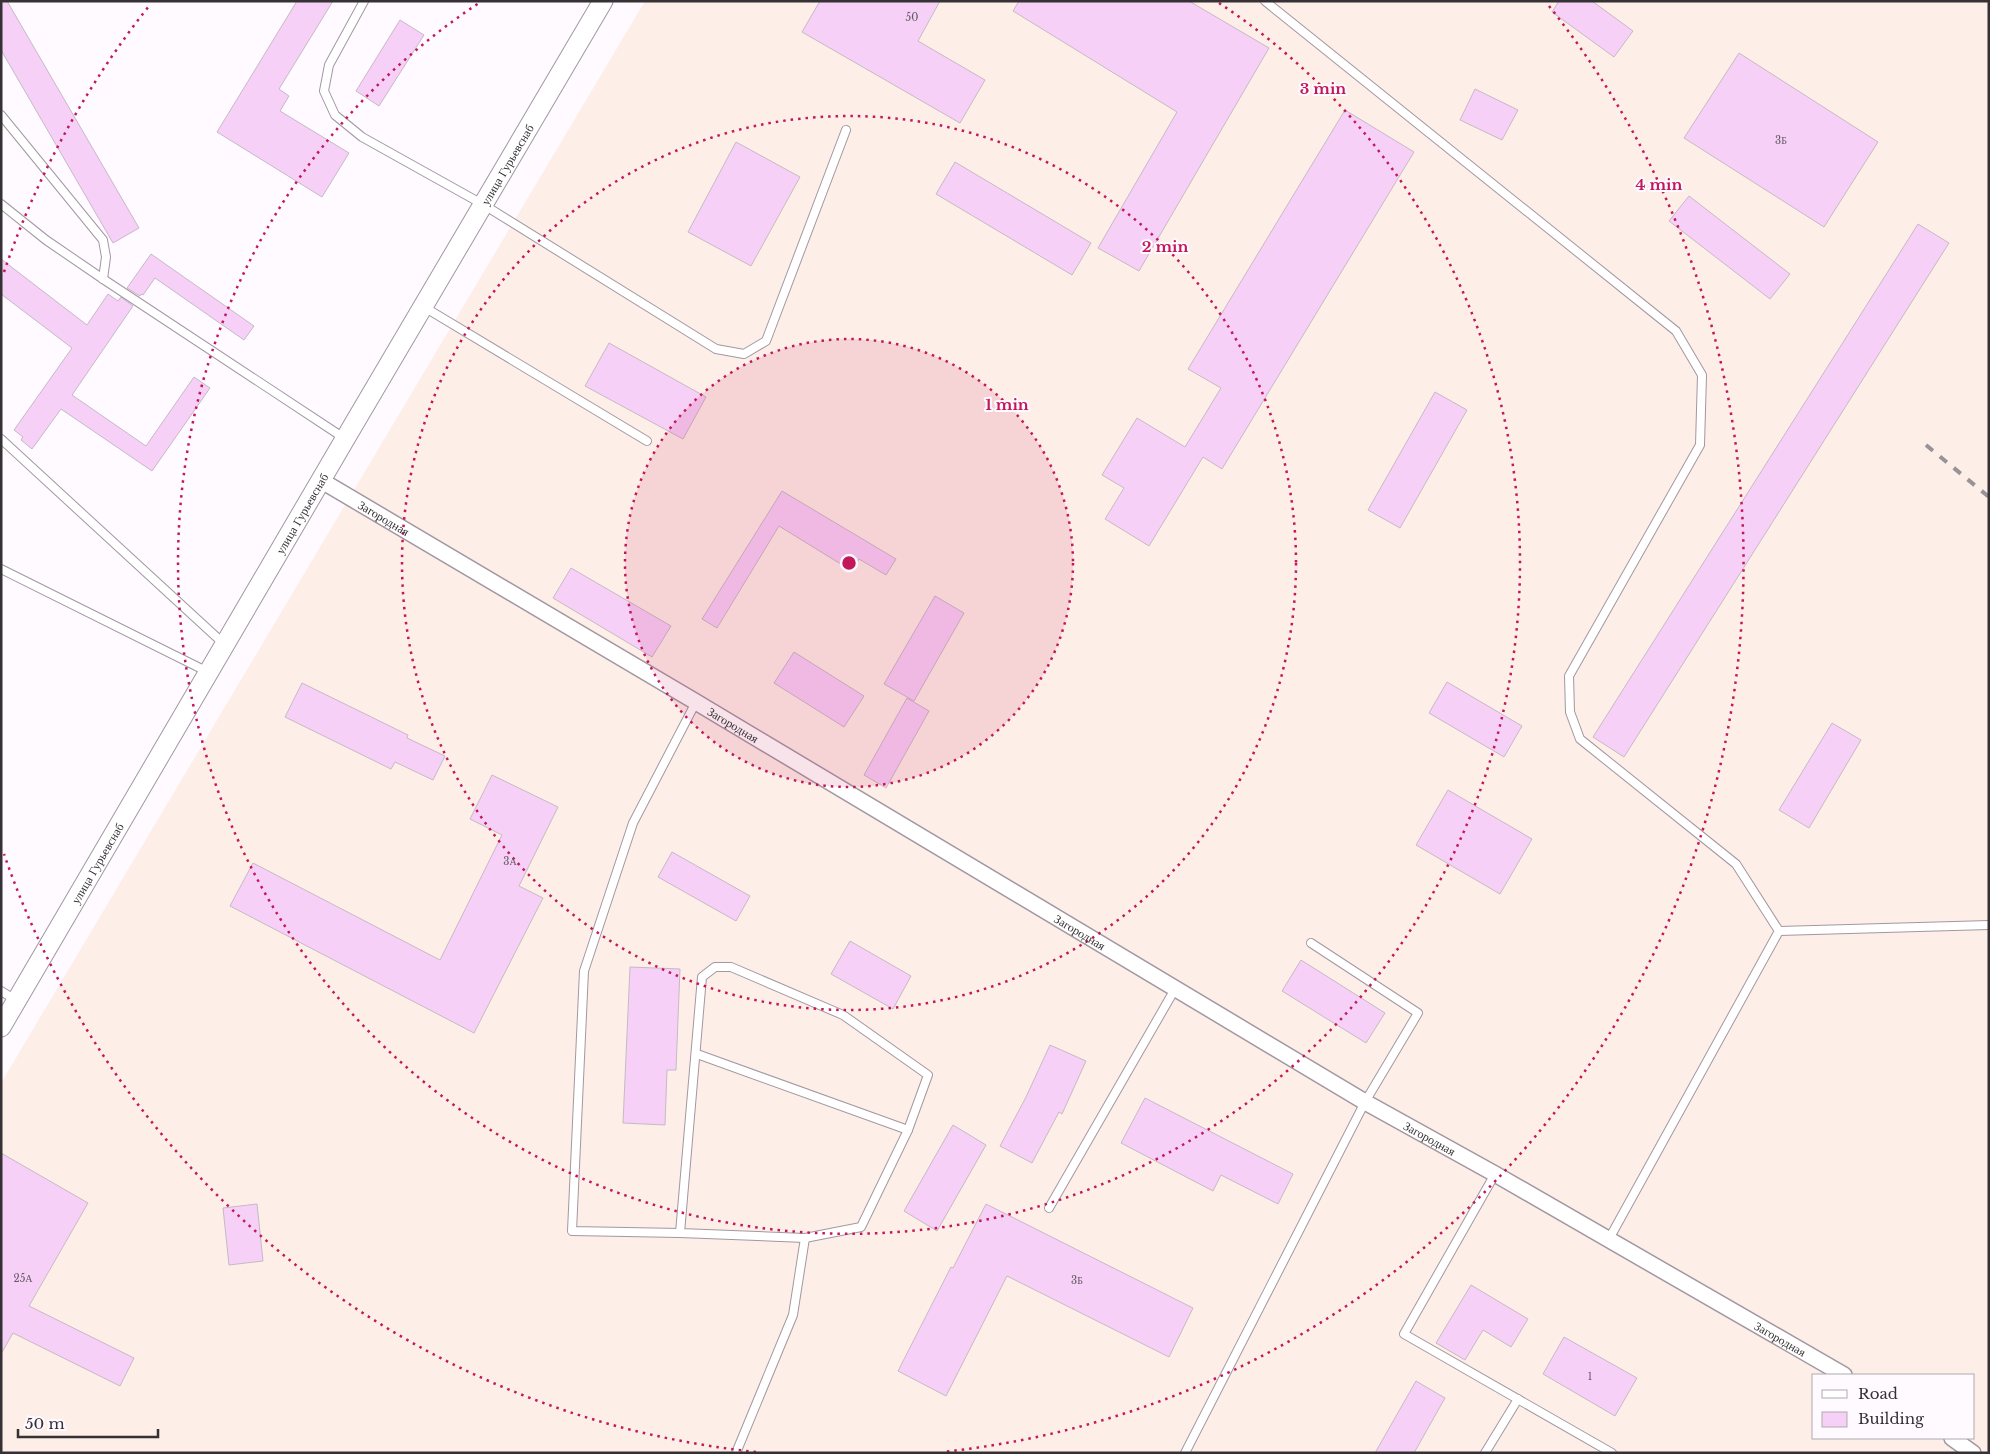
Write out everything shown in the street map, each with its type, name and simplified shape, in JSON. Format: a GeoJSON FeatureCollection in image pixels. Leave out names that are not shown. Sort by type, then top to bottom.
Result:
{"type":"FeatureCollection","features":[{"type":"Feature","properties":{"kind":"street","name":"улица Гурьевснаб"},"geometry":{"type":"LineString","coordinates":[[1,1027],[9,996],[208,672],[603,1]]}},
{"type":"Feature","properties":{"kind":"street","name":"Загородная"},"geometry":{"type":"LineString","coordinates":[[322,481],[1365,1102],[1495,1174],[1842,1374]]}},
{"type":"Feature","properties":{"kind":"street"},"geometry":{"type":"LineString","coordinates":[[1953,1439],[1973,1453]]}},
{"type":"Feature","properties":{"kind":"lane"},"geometry":{"type":"LineString","coordinates":[[364,1],[329,65],[324,91],[335,114],[362,137],[484,205],[716,349],[744,354],[766,341],[846,130]]}},
{"type":"Feature","properties":{"kind":"lane"},"geometry":{"type":"LineString","coordinates":[[1265,1],[1676,331],[1702,374],[1700,445],[1569,676],[1570,712],[1580,739],[1736,864],[1779,931]]}},
{"type":"Feature","properties":{"kind":"lane"},"geometry":{"type":"LineString","coordinates":[[1,115],[103,240],[106,257],[103,279]]}},
{"type":"Feature","properties":{"kind":"lane"},"geometry":{"type":"LineString","coordinates":[[1,204],[46,240],[103,279],[345,439]]}},
{"type":"Feature","properties":{"kind":"lane"},"geometry":{"type":"LineString","coordinates":[[424,306],[647,441]]}},
{"type":"Feature","properties":{"kind":"lane"},"geometry":{"type":"LineString","coordinates":[[1,439],[224,644]]}},
{"type":"Feature","properties":{"kind":"lane"},"geometry":{"type":"LineString","coordinates":[[1,570],[208,672]]}},
{"type":"Feature","properties":{"kind":"lane"},"geometry":{"type":"LineString","coordinates":[[680,1233],[697,1054],[702,978],[715,967],[731,967],[842,1015],[928,1075],[908,1130],[860,1227],[805,1238],[572,1231],[584,971],[633,823],[696,702]]}},
{"type":"Feature","properties":{"kind":"lane"},"geometry":{"type":"LineString","coordinates":[[1779,931],[1989,925]]}},
{"type":"Feature","properties":{"kind":"lane"},"geometry":{"type":"LineString","coordinates":[[1609,1239],[1779,931]]}},
{"type":"Feature","properties":{"kind":"lane"},"geometry":{"type":"LineString","coordinates":[[1185,1453],[1365,1102],[1418,1013],[1311,943]]}},
{"type":"Feature","properties":{"kind":"lane"},"geometry":{"type":"LineString","coordinates":[[1049,1208],[1175,989]]}},
{"type":"Feature","properties":{"kind":"lane"},"geometry":{"type":"LineString","coordinates":[[697,1054],[908,1130]]}},
{"type":"Feature","properties":{"kind":"lane"},"geometry":{"type":"LineString","coordinates":[[1495,1174],[1404,1334],[1612,1453]]}},
{"type":"Feature","properties":{"kind":"lane"},"geometry":{"type":"LineString","coordinates":[[736,1453],[793,1315],[805,1238]]}},
{"type":"Feature","properties":{"kind":"lane"},"geometry":{"type":"LineString","coordinates":[[1485,1453],[1518,1399]]}},
{"type":"Feature","properties":{"kind":"shaded area"},"geometry":{"type":"Polygon","coordinates":[[[645,1],[1989,1],[1989,1453],[1,1453],[1,1083],[645,1]]]}},
{"type":"Feature","properties":{"kind":"building"},"geometry":{"type":"Polygon","coordinates":[[[1,1],[7,1],[139,228],[113,243],[1,50],[1,1]]]}},
{"type":"Feature","properties":{"kind":"building"},"geometry":{"type":"Polygon","coordinates":[[[297,1],[333,1],[279,89],[289,96],[280,111],[349,153],[322,197],[217,132],[297,1]]]}},
{"type":"Feature","properties":{"kind":"building"},"geometry":{"type":"Polygon","coordinates":[[[820,1],[940,1],[918,41],[985,80],[960,123],[802,32],[820,1]]]}},
{"type":"Feature","properties":{"kind":"building"},"geometry":{"type":"Polygon","coordinates":[[[1019,1],[1189,1],[1269,48],[1139,271],[1098,248],[1177,112],[1013,11],[1019,1]]]}},
{"type":"Feature","properties":{"kind":"building"},"geometry":{"type":"Polygon","coordinates":[[[1559,1],[1592,1],[1633,31],[1614,57],[1552,12],[1559,1]]]}},
{"type":"Feature","properties":{"kind":"building"},"geometry":{"type":"Polygon","coordinates":[[[400,20],[424,35],[379,106],[356,91],[400,20]]]}},
{"type":"Feature","properties":{"kind":"building"},"geometry":{"type":"Polygon","coordinates":[[[1739,53],[1878,142],[1824,227],[1684,138],[1739,53]]]}},
{"type":"Feature","properties":{"kind":"building"},"geometry":{"type":"Polygon","coordinates":[[[1475,89],[1518,110],[1502,140],[1460,120],[1475,89]]]}},
{"type":"Feature","properties":{"kind":"building"},"geometry":{"type":"Polygon","coordinates":[[[1345,110],[1414,152],[1222,469],[1203,457],[1149,546],[1105,519],[1124,488],[1102,475],[1137,418],[1185,447],[1221,388],[1188,369],[1345,110]]]}},
{"type":"Feature","properties":{"kind":"building"},"geometry":{"type":"Polygon","coordinates":[[[736,142],[800,177],[751,266],[688,232],[736,142]]]}},
{"type":"Feature","properties":{"kind":"building"},"geometry":{"type":"Polygon","coordinates":[[[955,162],[1091,243],[1072,275],[936,194],[955,162]]]}},
{"type":"Feature","properties":{"kind":"building"},"geometry":{"type":"Polygon","coordinates":[[[1689,196],[1790,274],[1770,299],[1669,221],[1689,196]]]}},
{"type":"Feature","properties":{"kind":"building"},"geometry":{"type":"Polygon","coordinates":[[[1918,224],[1949,243],[1624,757],[1593,737],[1918,224]]]}},
{"type":"Feature","properties":{"kind":"building"},"geometry":{"type":"Polygon","coordinates":[[[151,254],[254,326],[244,340],[155,278],[143,295],[141,294],[140,296],[127,288],[151,254]]]}},
{"type":"Feature","properties":{"kind":"building"},"geometry":{"type":"Polygon","coordinates":[[[1,259],[87,325],[108,294],[118,301],[121,297],[133,306],[72,395],[146,446],[194,377],[210,388],[152,471],[61,409],[32,449],[21,440],[23,437],[14,430],[72,348],[1,294],[1,259]]]}},
{"type":"Feature","properties":{"kind":"building"},"geometry":{"type":"Polygon","coordinates":[[[609,343],[706,397],[683,439],[585,386],[609,343]]]}},
{"type":"Feature","properties":{"kind":"building"},"geometry":{"type":"Polygon","coordinates":[[[1435,392],[1467,410],[1400,528],[1368,510],[1435,392]]]}},
{"type":"Feature","properties":{"kind":"building"},"geometry":{"type":"Polygon","coordinates":[[[782,491],[896,559],[886,575],[859,559],[852,571],[779,526],[717,628],[702,619],[782,491]]]}},
{"type":"Feature","properties":{"kind":"building"},"geometry":{"type":"Polygon","coordinates":[[[571,568],[671,626],[652,657],[553,598],[571,568]]]}},
{"type":"Feature","properties":{"kind":"building"},"geometry":{"type":"Polygon","coordinates":[[[935,596],[964,613],[914,701],[884,684],[935,596]]]}},
{"type":"Feature","properties":{"kind":"building"},"geometry":{"type":"Polygon","coordinates":[[[794,652],[864,696],[844,727],[774,683],[794,652]]]}},
{"type":"Feature","properties":{"kind":"building"},"geometry":{"type":"Polygon","coordinates":[[[1447,682],[1522,726],[1504,757],[1429,713],[1447,682]]]}},
{"type":"Feature","properties":{"kind":"building"},"geometry":{"type":"Polygon","coordinates":[[[302,683],[408,735],[407,738],[445,756],[433,780],[395,762],[391,769],[285,717],[302,683]]]}},
{"type":"Feature","properties":{"kind":"building"},"geometry":{"type":"Polygon","coordinates":[[[907,698],[929,711],[886,788],[864,775],[907,698]]]}},
{"type":"Feature","properties":{"kind":"building"},"geometry":{"type":"Polygon","coordinates":[[[1832,723],[1861,740],[1809,828],[1779,810],[1832,723]]]}},
{"type":"Feature","properties":{"kind":"building"},"geometry":{"type":"Polygon","coordinates":[[[492,775],[558,807],[519,886],[543,898],[474,1033],[230,906],[253,863],[440,960],[502,835],[470,819],[492,775]]]}},
{"type":"Feature","properties":{"kind":"building"},"geometry":{"type":"Polygon","coordinates":[[[1448,790],[1532,839],[1500,894],[1416,845],[1448,790]]]}},
{"type":"Feature","properties":{"kind":"building"},"geometry":{"type":"Polygon","coordinates":[[[672,852],[750,896],[736,921],[658,877],[672,852]]]}},
{"type":"Feature","properties":{"kind":"building"},"geometry":{"type":"Polygon","coordinates":[[[850,941],[911,976],[893,1009],[831,974],[850,941]]]}},
{"type":"Feature","properties":{"kind":"building"},"geometry":{"type":"Polygon","coordinates":[[[1301,960],[1385,1013],[1366,1043],[1282,991],[1301,960]]]}},
{"type":"Feature","properties":{"kind":"building"},"geometry":{"type":"Polygon","coordinates":[[[630,967],[680,969],[676,1070],[667,1070],[665,1125],[623,1123],[630,967]]]}},
{"type":"Feature","properties":{"kind":"building"},"geometry":{"type":"Polygon","coordinates":[[[1050,1045],[1086,1061],[1062,1114],[1059,1112],[1032,1163],[1000,1146],[1026,1097],[1050,1045]]]}},
{"type":"Feature","properties":{"kind":"building"},"geometry":{"type":"Polygon","coordinates":[[[1145,1098],[1293,1174],[1278,1204],[1221,1175],[1213,1191],[1121,1143],[1145,1098]]]}},
{"type":"Feature","properties":{"kind":"building"},"geometry":{"type":"Polygon","coordinates":[[[953,1125],[986,1145],[937,1231],[904,1211],[953,1125]]]}},
{"type":"Feature","properties":{"kind":"building"},"geometry":{"type":"Polygon","coordinates":[[[1,1153],[88,1203],[29,1306],[134,1358],[120,1386],[13,1333],[1,1354],[1,1153]]]}},
{"type":"Feature","properties":{"kind":"building"},"geometry":{"type":"Polygon","coordinates":[[[257,1204],[263,1261],[229,1265],[223,1208],[257,1204]]]}},
{"type":"Feature","properties":{"kind":"building"},"geometry":{"type":"Polygon","coordinates":[[[986,1204],[1193,1308],[1169,1357],[1007,1276],[946,1396],[898,1371],[951,1267],[953,1268],[986,1204]]]}},
{"type":"Feature","properties":{"kind":"building"},"geometry":{"type":"Polygon","coordinates":[[[1471,1285],[1528,1319],[1511,1347],[1483,1330],[1465,1360],[1436,1343],[1471,1285]]]}},
{"type":"Feature","properties":{"kind":"building"},"geometry":{"type":"Polygon","coordinates":[[[1564,1337],[1637,1378],[1615,1416],[1543,1374],[1564,1337]]]}},
{"type":"Feature","properties":{"kind":"building"},"geometry":{"type":"Polygon","coordinates":[[[1416,1381],[1445,1398],[1414,1453],[1375,1453],[1416,1381]]]}},
{"type":"Feature","properties":{"kind":"railway"},"geometry":{"type":"LineString","coordinates":[[1926,445],[1989,497]]}}]}
